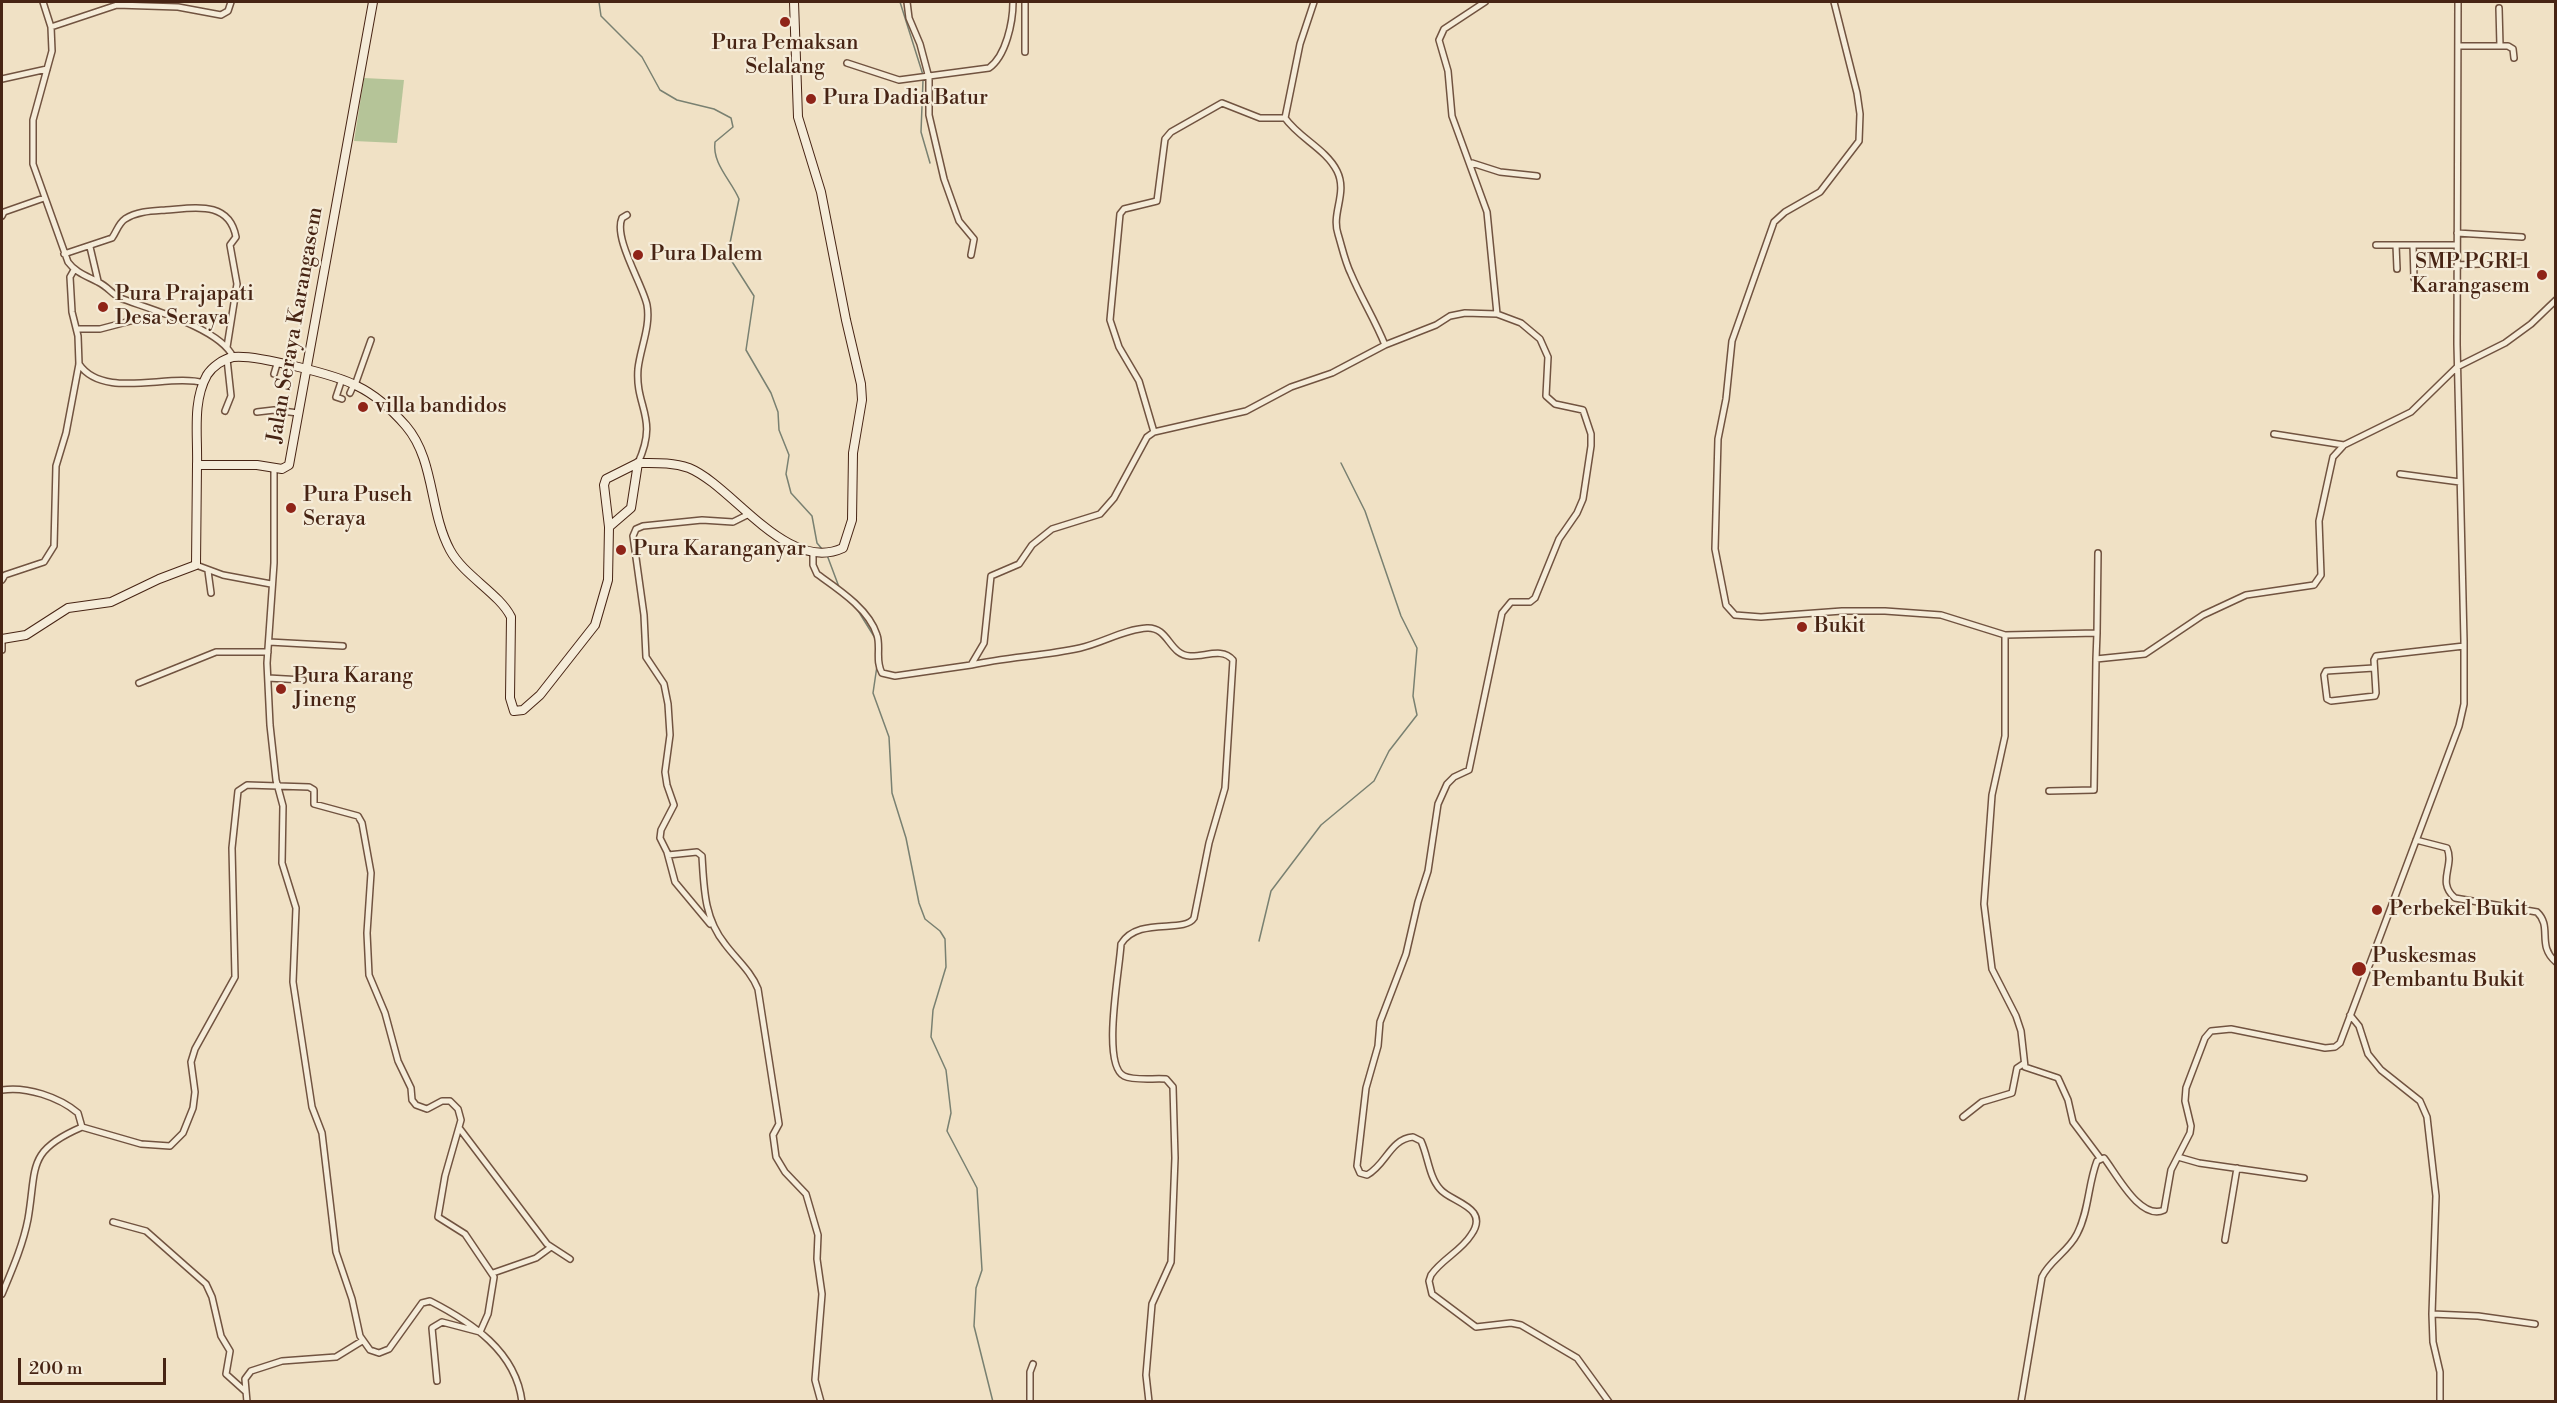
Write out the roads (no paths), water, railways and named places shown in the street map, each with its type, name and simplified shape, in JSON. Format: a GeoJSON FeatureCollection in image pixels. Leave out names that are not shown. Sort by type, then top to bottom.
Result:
{"type":"FeatureCollection","features":[{"type":"Feature","properties":{"kind":"street"},"geometry":{"type":"LineString","coordinates":[[43,2],[51,27],[52,56],[35,114],[32,135],[33,168],[64,254],[74,270],[98,281],[116,296],[182,320],[227,347]]}},
{"type":"Feature","properties":{"kind":"street"},"geometry":{"type":"LineString","coordinates":[[51,27],[117,5],[178,7],[221,15],[228,10],[231,2]]}},
{"type":"Feature","properties":{"kind":"street","name":"Jalan Seraya Karangasem"},"geometry":{"type":"LineString","coordinates":[[197,465],[257,465],[282,469],[288,465],[373,2]]}},
{"type":"Feature","properties":{"kind":"street"},"geometry":{"type":"LineString","coordinates":[[196,565],[197,407],[204,383],[214,367],[230,358],[248,357],[307,370],[355,384],[407,427],[422,450],[440,527],[455,558],[511,617],[510,698],[514,711],[523,710],[540,695],[595,625],[608,580],[609,527],[604,485],[606,479],[638,464],[669,463],[688,468],[706,478],[747,514],[803,549],[824,553],[843,548],[852,520],[854,446],[862,400],[821,192],[798,117],[794,2]]}},
{"type":"Feature","properties":{"kind":"street"},"geometry":{"type":"LineString","coordinates":[[907,2],[909,18],[920,44],[929,78],[930,124],[952,206],[959,222],[974,239],[971,255]]}},
{"type":"Feature","properties":{"kind":"street"},"geometry":{"type":"LineString","coordinates":[[847,63],[899,80],[929,78],[991,66],[1008,33],[1013,2]]}},
{"type":"Feature","properties":{"kind":"street"},"geometry":{"type":"LineString","coordinates":[[1025,2],[1025,52]]}},
{"type":"Feature","properties":{"kind":"street"},"geometry":{"type":"LineString","coordinates":[[1285,118],[1300,44],[1314,2]]}},
{"type":"Feature","properties":{"kind":"street"},"geometry":{"type":"LineString","coordinates":[[1485,2],[1444,29],[1439,40],[1448,71],[1452,116],[1472,163],[1487,212],[1497,314]]}},
{"type":"Feature","properties":{"kind":"street"},"geometry":{"type":"LineString","coordinates":[[1834,2],[1857,93],[1859,141],[1820,192],[1785,212],[1774,222],[1732,341],[1726,399],[1718,439],[1714,526],[1718,568],[1726,604],[1735,615],[1745,617],[1862,610],[1941,615],[2006,635],[2097,633]]}},
{"type":"Feature","properties":{"kind":"street"},"geometry":{"type":"LineString","coordinates":[[2006,635],[2005,736],[1992,795],[1984,904],[1992,969],[2016,1016],[2021,1031],[2023,1064],[2028,1069],[2058,1078],[2068,1100],[2073,1122],[2100,1158],[2104,1158],[2134,1199],[2143,1207],[2160,1212],[2165,1206],[2167,1181],[2191,1126],[2185,1101],[2186,1088],[2205,1038],[2211,1031],[2231,1029],[2332,1048],[2340,1043],[2462,715],[2464,646],[2457,367],[2458,2]]}},
{"type":"Feature","properties":{"kind":"street"},"geometry":{"type":"LineString","coordinates":[[2499,8],[2500,46]]}},
{"type":"Feature","properties":{"kind":"street"},"geometry":{"type":"LineString","coordinates":[[2459,46],[2512,48],[2514,58]]}},
{"type":"Feature","properties":{"kind":"street"},"geometry":{"type":"LineString","coordinates":[[2,79],[47,69]]}},
{"type":"Feature","properties":{"kind":"street"},"geometry":{"type":"LineString","coordinates":[[1154,432],[1139,381],[1119,347],[1110,320],[1120,214],[1124,209],[1156,201],[1165,139],[1171,132],[1208,109],[1226,103],[1260,118],[1285,118],[1323,154],[1339,174],[1341,197],[1336,219],[1338,234],[1350,273],[1374,317],[1385,345]]}},
{"type":"Feature","properties":{"kind":"street"},"geometry":{"type":"LineString","coordinates":[[1472,163],[1488,170],[1537,176]]}},
{"type":"Feature","properties":{"kind":"street"},"geometry":{"type":"LineString","coordinates":[[2,216],[4,212],[44,198]]}},
{"type":"Feature","properties":{"kind":"street"},"geometry":{"type":"LineString","coordinates":[[64,254],[112,238],[120,222],[140,212],[204,206],[224,216],[230,222],[236,237],[230,243],[237,284],[227,347],[230,358],[231,396],[225,411]]}},
{"type":"Feature","properties":{"kind":"street"},"geometry":{"type":"LineString","coordinates":[[609,527],[631,508],[638,464],[648,431],[638,378],[648,313],[645,296],[632,270],[620,225],[622,218],[627,215]]}},
{"type":"Feature","properties":{"kind":"street"},"geometry":{"type":"LineString","coordinates":[[2457,233],[2522,237]]}},
{"type":"Feature","properties":{"kind":"street"},"geometry":{"type":"LineString","coordinates":[[2376,245],[2457,245]]}},
{"type":"Feature","properties":{"kind":"street"},"geometry":{"type":"LineString","coordinates":[[2396,245],[2397,269]]}},
{"type":"Feature","properties":{"kind":"street"},"geometry":{"type":"LineString","coordinates":[[2413,245],[2414,278]]}},
{"type":"Feature","properties":{"kind":"street"},"geometry":{"type":"LineString","coordinates":[[90,247],[98,281]]}},
{"type":"Feature","properties":{"kind":"street"},"geometry":{"type":"LineString","coordinates":[[2457,265],[2523,262]]}},
{"type":"Feature","properties":{"kind":"street"},"geometry":{"type":"LineString","coordinates":[[2,580],[5,575],[44,562],[54,546],[56,466],[66,433],[79,364],[70,277],[74,270]]}},
{"type":"Feature","properties":{"kind":"street"},"geometry":{"type":"LineString","coordinates":[[2096,659],[2145,654],[2184,626],[2246,595],[2314,585],[2321,575],[2319,521],[2333,457],[2344,445],[2411,412],[2457,367],[2505,343],[2531,324],[2556,300]]}},
{"type":"Feature","properties":{"kind":"street"},"geometry":{"type":"LineString","coordinates":[[77,329],[100,329],[163,313]]}},
{"type":"Feature","properties":{"kind":"street"},"geometry":{"type":"LineString","coordinates":[[971,665],[984,643],[991,576],[1019,564],[1032,545],[1052,529],[1100,514],[1126,479],[1147,437],[1154,432],[1246,411],[1291,387],[1332,373],[1385,345],[1456,314],[1497,314],[1521,323],[1544,345],[1548,357],[1545,391],[1548,399],[1555,404],[1583,410],[1591,434],[1587,476],[1577,513],[1559,539],[1535,598],[1530,602],[1511,602],[1505,607],[1469,770],[1454,777],[1447,784],[1438,804],[1428,871],[1406,954],[1380,1022],[1378,1046],[1366,1088],[1357,1166],[1360,1173],[1366,1174],[1379,1166],[1396,1142],[1413,1137],[1421,1142],[1440,1189],[1469,1208],[1474,1214],[1475,1223],[1472,1235],[1431,1275],[1429,1281],[1432,1294],[1476,1327],[1511,1323],[1521,1325],[1578,1358],[1609,1401]]}},
{"type":"Feature","properties":{"kind":"street"},"geometry":{"type":"LineString","coordinates":[[350,393],[371,340]]}},
{"type":"Feature","properties":{"kind":"street"},"geometry":{"type":"LineString","coordinates":[[79,364],[88,375],[103,380],[146,383],[184,380],[204,383]]}},
{"type":"Feature","properties":{"kind":"street"},"geometry":{"type":"LineString","coordinates":[[274,374],[277,364]]}},
{"type":"Feature","properties":{"kind":"street"},"geometry":{"type":"LineString","coordinates":[[342,380],[336,397],[342,399]]}},
{"type":"Feature","properties":{"kind":"street"},"geometry":{"type":"LineString","coordinates":[[256,412],[274,410],[298,413]]}},
{"type":"Feature","properties":{"kind":"street"},"geometry":{"type":"LineString","coordinates":[[2274,434],[2344,445]]}},
{"type":"Feature","properties":{"kind":"street"},"geometry":{"type":"LineString","coordinates":[[274,469],[274,563],[268,642],[270,725],[278,787],[283,806],[282,863],[297,913],[292,969],[312,1107],[322,1133],[336,1252],[352,1299],[362,1341],[376,1352],[387,1351],[425,1301],[432,1302],[480,1332],[496,1345],[504,1356],[522,1401]]}},
{"type":"Feature","properties":{"kind":"street"},"geometry":{"type":"LineString","coordinates":[[2400,474],[2460,482]]}},
{"type":"Feature","properties":{"kind":"street"},"geometry":{"type":"LineString","coordinates":[[747,514],[733,522],[702,520],[643,526],[636,529],[633,536],[644,615],[646,657],[664,684],[670,712],[665,772],[674,805],[660,836],[677,886],[748,971],[758,989],[779,1124],[773,1135],[776,1157],[785,1172],[806,1194],[820,1245],[817,1259],[822,1294],[815,1380],[821,1401]]}},
{"type":"Feature","properties":{"kind":"street"},"geometry":{"type":"LineString","coordinates":[[813,552],[813,565],[817,574],[864,613],[873,627],[878,638],[879,668],[882,673],[895,676],[971,665],[1001,658],[1080,648],[1146,628],[1157,629],[1166,635],[1176,652],[1189,656],[1228,654],[1233,660],[1225,788],[1209,843],[1194,918],[1187,924],[1139,929],[1126,937],[1121,944],[1113,1060],[1117,1071],[1128,1078],[1166,1079],[1173,1087],[1175,1158],[1171,1262],[1152,1304],[1146,1375],[1149,1401]]}},
{"type":"Feature","properties":{"kind":"street"},"geometry":{"type":"LineString","coordinates":[[2049,791],[2094,790],[2098,553]]}},
{"type":"Feature","properties":{"kind":"street"},"geometry":{"type":"LineString","coordinates":[[2,650],[2,639],[26,635],[68,608],[111,602],[159,579],[196,565],[208,571],[271,584]]}},
{"type":"Feature","properties":{"kind":"street"},"geometry":{"type":"LineString","coordinates":[[208,571],[211,593]]}},
{"type":"Feature","properties":{"kind":"street"},"geometry":{"type":"LineString","coordinates":[[268,642],[343,646]]}},
{"type":"Feature","properties":{"kind":"street"},"geometry":{"type":"LineString","coordinates":[[2374,668],[2326,671],[2324,675],[2327,699],[2331,701],[2374,696],[2375,657],[2383,654],[2464,646]]}},
{"type":"Feature","properties":{"kind":"street"},"geometry":{"type":"LineString","coordinates":[[138,683],[216,652],[268,652]]}},
{"type":"Feature","properties":{"kind":"street"},"geometry":{"type":"LineString","coordinates":[[268,678],[303,680]]}},
{"type":"Feature","properties":{"kind":"street"},"geometry":{"type":"LineString","coordinates":[[2,1294],[25,1234],[31,1182],[37,1161],[56,1138],[82,1126],[153,1145],[170,1146],[183,1133],[194,1101],[192,1055],[235,977],[232,848],[238,790],[247,785],[313,788],[314,804],[361,819],[371,873],[367,933],[371,979],[398,1061],[409,1084],[412,1100],[423,1109],[446,1100],[453,1102],[460,1113],[460,1129],[445,1176],[438,1217],[461,1230],[494,1273],[488,1314],[480,1332]]}},
{"type":"Feature","properties":{"kind":"street"},"geometry":{"type":"LineString","coordinates":[[2416,840],[2446,848],[2450,856],[2445,880],[2449,893],[2455,898],[2537,912],[2544,920],[2545,949],[2556,962]]}},
{"type":"Feature","properties":{"kind":"street"},"geometry":{"type":"LineString","coordinates":[[668,855],[697,852],[702,856],[706,902],[713,927]]}},
{"type":"Feature","properties":{"kind":"street"},"geometry":{"type":"LineString","coordinates":[[2350,1015],[2359,1026],[2368,1054],[2381,1070],[2420,1101],[2427,1117],[2436,1197],[2432,1314],[2433,1342],[2440,1372],[2440,1401]]}},
{"type":"Feature","properties":{"kind":"street"},"geometry":{"type":"LineString","coordinates":[[1963,1117],[1982,1102],[2012,1093],[2017,1068],[2023,1064]]}},
{"type":"Feature","properties":{"kind":"street"},"geometry":{"type":"LineString","coordinates":[[2,1090],[24,1090],[63,1104],[78,1113],[82,1126]]}},
{"type":"Feature","properties":{"kind":"street"},"geometry":{"type":"LineString","coordinates":[[460,1129],[551,1247],[570,1259]]}},
{"type":"Feature","properties":{"kind":"street"},"geometry":{"type":"LineString","coordinates":[[2178,1157],[2199,1163],[2304,1178]]}},
{"type":"Feature","properties":{"kind":"street"},"geometry":{"type":"LineString","coordinates":[[2021,1401],[2042,1277],[2050,1263],[2066,1251],[2078,1233],[2095,1166],[2100,1158]]}},
{"type":"Feature","properties":{"kind":"street"},"geometry":{"type":"LineString","coordinates":[[2225,1240],[2237,1168]]}},
{"type":"Feature","properties":{"kind":"street"},"geometry":{"type":"LineString","coordinates":[[113,1222],[146,1231],[206,1284],[212,1297],[221,1336],[230,1351],[226,1374],[246,1392]]}},
{"type":"Feature","properties":{"kind":"street"},"geometry":{"type":"LineString","coordinates":[[494,1273],[530,1261],[551,1247]]}},
{"type":"Feature","properties":{"kind":"street"},"geometry":{"type":"LineString","coordinates":[[2,1277],[9,1276]]}},
{"type":"Feature","properties":{"kind":"street"},"geometry":{"type":"LineString","coordinates":[[2432,1314],[2496,1317],[2535,1324]]}},
{"type":"Feature","properties":{"kind":"street"},"geometry":{"type":"LineString","coordinates":[[437,1382],[432,1336],[434,1325],[442,1322],[480,1332]]}},
{"type":"Feature","properties":{"kind":"street"},"geometry":{"type":"LineString","coordinates":[[247,1401],[246,1376],[255,1370],[282,1361],[336,1357],[353,1344],[362,1341]]}},
{"type":"Feature","properties":{"kind":"street"},"geometry":{"type":"LineString","coordinates":[[1030,1401],[1030,1371],[1034,1364]]}},
{"type":"Feature","properties":{"kind":"waterway"},"geometry":{"type":"LineString","coordinates":[[599,2],[601,16],[642,57],[660,90],[677,100],[714,109],[731,118],[733,127],[715,142],[715,150],[719,165],[739,199],[730,243],[731,260],[754,296],[746,350],[771,393],[778,412],[779,430],[789,455],[786,474],[791,493],[812,516],[817,543],[822,549]]}},
{"type":"Feature","properties":{"kind":"waterway"},"geometry":{"type":"LineString","coordinates":[[900,2],[923,75]]}},
{"type":"Feature","properties":{"kind":"waterway"},"geometry":{"type":"LineString","coordinates":[[923,80],[921,132],[930,163]]}},
{"type":"Feature","properties":{"kind":"waterway"},"geometry":{"type":"LineString","coordinates":[[1259,941],[1271,891],[1321,825],[1374,781],[1389,751],[1417,715],[1413,696],[1417,648],[1401,616],[1365,511],[1341,463]]}},
{"type":"Feature","properties":{"kind":"waterway"},"geometry":{"type":"LineString","coordinates":[[827,555],[839,587]]}},
{"type":"Feature","properties":{"kind":"waterway"},"geometry":{"type":"LineString","coordinates":[[857,609],[875,638]]}},
{"type":"Feature","properties":{"kind":"waterway"},"geometry":{"type":"LineString","coordinates":[[877,666],[873,693],[889,737],[892,793],[906,838],[919,903],[925,919],[940,931],[945,939],[946,967],[933,1010],[931,1037],[946,1070],[951,1113],[947,1131],[977,1188],[982,1270],[976,1288],[974,1326],[993,1402]]}},
{"type":"Feature","properties":{"kind":"place","name":"Pura Pemaksan Selalang"},"geometry":{"type":"Point","coordinates":[785,22]}},
{"type":"Feature","properties":{"kind":"place","name":"Pura Dadia Batur"},"geometry":{"type":"Point","coordinates":[811,99]}},
{"type":"Feature","properties":{"kind":"place","name":"Pura Dalem"},"geometry":{"type":"Point","coordinates":[638,255]}},
{"type":"Feature","properties":{"kind":"place","name":"SMP PGRI 1 Karangasem"},"geometry":{"type":"Point","coordinates":[2542,275]}},
{"type":"Feature","properties":{"kind":"place","name":"Pura Prajapati Desa Seraya"},"geometry":{"type":"Point","coordinates":[103,307]}},
{"type":"Feature","properties":{"kind":"place","name":"villa bandidos"},"geometry":{"type":"Point","coordinates":[363,407]}},
{"type":"Feature","properties":{"kind":"place","name":"Pura Puseh Seraya"},"geometry":{"type":"Point","coordinates":[291,508]}},
{"type":"Feature","properties":{"kind":"place","name":"Pura Karanganyar"},"geometry":{"type":"Point","coordinates":[621,550]}},
{"type":"Feature","properties":{"kind":"place","name":"Bukit"},"geometry":{"type":"Point","coordinates":[1802,627]}},
{"type":"Feature","properties":{"kind":"place","name":"Pura Karang Jineng"},"geometry":{"type":"Point","coordinates":[281,689]}},
{"type":"Feature","properties":{"kind":"place","name":"Perbekel Bukit"},"geometry":{"type":"Point","coordinates":[2377,910]}},
{"type":"Feature","properties":{"kind":"place","name":"Puskesmas Pembantu Bukit"},"geometry":{"type":"Point","coordinates":[2359,969]}}]}
